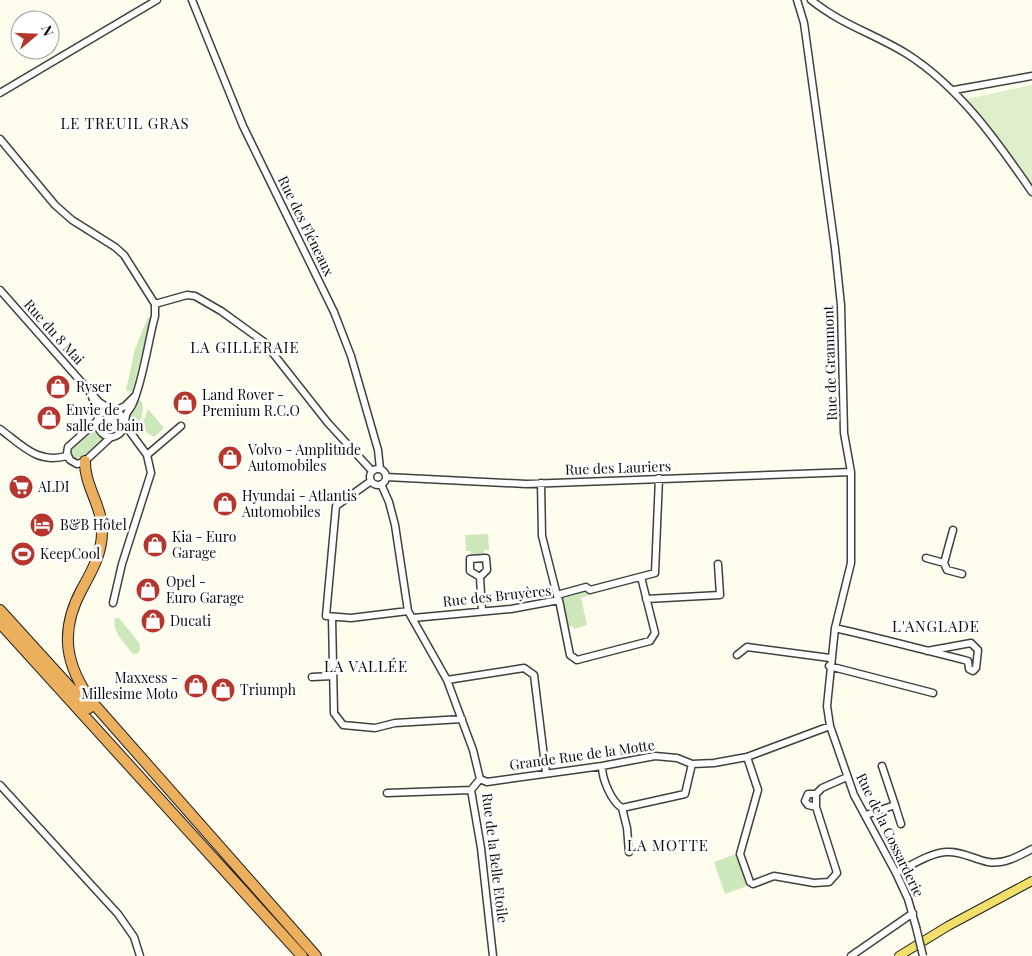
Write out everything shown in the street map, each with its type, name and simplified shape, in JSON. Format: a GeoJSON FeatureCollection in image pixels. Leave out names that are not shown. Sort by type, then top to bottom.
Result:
{"type":"FeatureCollection","features":[{"type":"Feature","properties":{"kind":"highway"},"geometry":{"type":"LineString","coordinates":[[85,461],[86,472],[100,514],[102,530],[96,559],[75,603],[69,621],[69,653],[74,673],[93,703],[316,956]]}},
{"type":"Feature","properties":{"kind":"highway"},"geometry":{"type":"LineString","coordinates":[[0,610],[283,919]]}},
{"type":"Feature","properties":{"kind":"highway"},"geometry":{"type":"LineString","coordinates":[[0,623],[302,956]]}},
{"type":"Feature","properties":{"kind":"main road"},"geometry":{"type":"LineString","coordinates":[[899,956],[964,917],[1032,881]]}},
{"type":"Feature","properties":{"kind":"street"},"geometry":{"type":"LineString","coordinates":[[0,93],[157,0]]}},
{"type":"Feature","properties":{"kind":"street","name":"Rue des Fléneaux"},"geometry":{"type":"LineString","coordinates":[[192,0],[243,126],[334,312],[351,356],[380,459],[380,469]]}},
{"type":"Feature","properties":{"kind":"street","name":"Rue de Grammont"},"geometry":{"type":"LineString","coordinates":[[797,0],[804,23],[835,248],[841,305],[844,433],[851,472],[851,563],[835,628],[830,658],[827,706],[830,726]]}},
{"type":"Feature","properties":{"kind":"street"},"geometry":{"type":"LineString","coordinates":[[811,0],[838,20],[906,53],[931,70],[954,90],[1032,192]]}},
{"type":"Feature","properties":{"kind":"street"},"geometry":{"type":"LineString","coordinates":[[954,90],[1032,76]]}},
{"type":"Feature","properties":{"kind":"street"},"geometry":{"type":"LineString","coordinates":[[0,139],[55,205],[72,220],[115,247],[124,255],[155,304],[156,316],[136,396],[125,423],[115,436],[85,461],[75,464],[68,456]]}},
{"type":"Feature","properties":{"kind":"street","name":"Rue du 8 Mai"},"geometry":{"type":"LineString","coordinates":[[0,290],[3,299],[90,391]]}},
{"type":"Feature","properties":{"kind":"street"},"geometry":{"type":"LineString","coordinates":[[155,304],[187,295],[195,296],[252,333],[274,353],[328,423],[372,472],[372,481]]}},
{"type":"Feature","properties":{"kind":"street"},"geometry":{"type":"LineString","coordinates":[[90,391],[99,402],[113,409],[125,423],[133,440],[147,455],[151,469],[151,480],[122,564],[113,603]]}},
{"type":"Feature","properties":{"kind":"street"},"geometry":{"type":"LineString","coordinates":[[90,391],[101,433],[133,440]]}},
{"type":"Feature","properties":{"kind":"street"},"geometry":{"type":"LineString","coordinates":[[68,456],[70,446],[98,418],[113,409],[125,406],[136,396]]}},
{"type":"Feature","properties":{"kind":"street"},"geometry":{"type":"LineString","coordinates":[[147,455],[181,426]]}},
{"type":"Feature","properties":{"kind":"street"},"geometry":{"type":"LineString","coordinates":[[0,429],[40,457],[56,459],[68,456]]}},
{"type":"Feature","properties":{"kind":"street"},"geometry":{"type":"LineString","coordinates":[[372,472],[380,469],[384,471],[386,477],[381,484]]}},
{"type":"Feature","properties":{"kind":"street","name":"Rue des Lauriers"},"geometry":{"type":"LineString","coordinates":[[386,477],[541,483],[851,472]]}},
{"type":"Feature","properties":{"kind":"street"},"geometry":{"type":"LineString","coordinates":[[541,483],[542,536],[558,597],[586,588],[590,590],[655,573],[659,478]]}},
{"type":"Feature","properties":{"kind":"street"},"geometry":{"type":"LineString","coordinates":[[372,481],[377,485],[381,484]]}},
{"type":"Feature","properties":{"kind":"street"},"geometry":{"type":"LineString","coordinates":[[372,481],[339,502],[335,509],[326,616],[351,618],[408,611],[395,525],[389,502],[381,484]]}},
{"type":"Feature","properties":{"kind":"street"},"geometry":{"type":"LineString","coordinates":[[953,530],[944,563],[947,570],[962,574]]}},
{"type":"Feature","properties":{"kind":"street"},"geometry":{"type":"LineString","coordinates":[[926,558],[944,563]]}},
{"type":"Feature","properties":{"kind":"street"},"geometry":{"type":"LineString","coordinates":[[646,599],[720,595],[718,564]]}},
{"type":"Feature","properties":{"kind":"street"},"geometry":{"type":"LineString","coordinates":[[480,577],[482,611]]}},
{"type":"Feature","properties":{"kind":"street","name":"Rue des Bruyères"},"geometry":{"type":"LineString","coordinates":[[414,618],[511,609],[558,597],[570,655],[577,660],[650,641],[655,633],[640,577]]}},
{"type":"Feature","properties":{"kind":"street","name":"Rue de la Belle Etoile"},"geometry":{"type":"LineString","coordinates":[[408,611],[414,618],[446,680],[473,750],[480,780],[472,790],[481,848],[493,956]]}},
{"type":"Feature","properties":{"kind":"street"},"geometry":{"type":"LineString","coordinates":[[332,617],[334,713],[343,725],[375,728],[395,723],[462,719]]}},
{"type":"Feature","properties":{"kind":"street"},"geometry":{"type":"LineString","coordinates":[[835,628],[927,651],[968,661],[969,670],[973,671],[976,668],[978,650],[971,643],[927,651]]}},
{"type":"Feature","properties":{"kind":"street"},"geometry":{"type":"LineString","coordinates":[[737,655],[747,647],[830,658]]}},
{"type":"Feature","properties":{"kind":"street"},"geometry":{"type":"LineString","coordinates":[[830,666],[933,693]]}},
{"type":"Feature","properties":{"kind":"street"},"geometry":{"type":"LineString","coordinates":[[446,680],[524,668],[534,675],[546,773]]}},
{"type":"Feature","properties":{"kind":"street"},"geometry":{"type":"LineString","coordinates":[[312,677],[333,676]]}},
{"type":"Feature","properties":{"kind":"street","name":"Grande Rue de la Motte"},"geometry":{"type":"LineString","coordinates":[[480,780],[487,782],[602,766],[655,756],[677,758],[692,764],[747,757],[830,726]]}},
{"type":"Feature","properties":{"kind":"street","name":"Rue de la Cossarderie"},"geometry":{"type":"LineString","coordinates":[[830,726],[847,777],[896,873],[913,913],[923,956]]}},
{"type":"Feature","properties":{"kind":"street"},"geometry":{"type":"LineString","coordinates":[[747,757],[758,790],[740,854],[750,882],[753,884],[774,876],[814,884],[830,882],[837,874],[816,806],[816,794],[822,788],[847,777]]}},
{"type":"Feature","properties":{"kind":"street"},"geometry":{"type":"LineString","coordinates":[[622,808],[685,794],[692,764]]}},
{"type":"Feature","properties":{"kind":"street"},"geometry":{"type":"LineString","coordinates":[[602,766],[603,776],[610,792],[622,808],[627,828],[629,852]]}},
{"type":"Feature","properties":{"kind":"street"},"geometry":{"type":"LineString","coordinates":[[882,766],[902,824]]}},
{"type":"Feature","properties":{"kind":"street"},"geometry":{"type":"LineString","coordinates":[[0,785],[118,914],[134,937],[140,956]]}},
{"type":"Feature","properties":{"kind":"street"},"geometry":{"type":"LineString","coordinates":[[387,793],[472,790]]}},
{"type":"Feature","properties":{"kind":"street"},"geometry":{"type":"LineString","coordinates":[[816,794],[808,794],[805,801],[808,805],[816,806]]}},
{"type":"Feature","properties":{"kind":"street"},"geometry":{"type":"LineString","coordinates":[[866,815],[895,805]]}},
{"type":"Feature","properties":{"kind":"street"},"geometry":{"type":"LineString","coordinates":[[896,873],[939,854],[961,853],[988,862],[997,862],[1009,860],[1032,849]]}},
{"type":"Feature","properties":{"kind":"street"},"geometry":{"type":"LineString","coordinates":[[851,956],[913,913]]}},
{"type":"Feature","properties":{"kind":"green space"},"geometry":{"type":"Polygon","coordinates":[[[1032,85],[1032,185],[967,99],[1032,85]]]}},
{"type":"Feature","properties":{"kind":"green space"},"geometry":{"type":"Polygon","coordinates":[[[148,317],[151,318],[132,392],[126,390],[135,349],[148,317]]]}},
{"type":"Feature","properties":{"kind":"green space"},"geometry":{"type":"Polygon","coordinates":[[[138,399],[142,402],[143,406],[142,415],[133,434],[130,429],[129,420],[138,399]]]}},
{"type":"Feature","properties":{"kind":"green space"},"geometry":{"type":"Polygon","coordinates":[[[148,409],[164,428],[154,437],[141,429],[148,409]]]}},
{"type":"Feature","properties":{"kind":"green space"},"geometry":{"type":"Polygon","coordinates":[[[94,427],[98,435],[104,438],[83,458],[75,459],[71,455],[72,448],[94,427]]]}},
{"type":"Feature","properties":{"kind":"green space"},"geometry":{"type":"Polygon","coordinates":[[[488,534],[489,550],[484,550],[484,555],[471,555],[471,551],[466,551],[465,535],[488,534]]]}},
{"type":"Feature","properties":{"kind":"green space"},"geometry":{"type":"Polygon","coordinates":[[[587,591],[590,595],[581,598],[587,625],[574,629],[573,626],[568,627],[563,598],[587,591]]]}},
{"type":"Feature","properties":{"kind":"green space"},"geometry":{"type":"Polygon","coordinates":[[[115,618],[119,618],[140,644],[139,653],[133,654],[120,638],[115,628],[115,618]]]}},
{"type":"Feature","properties":{"kind":"green space"},"geometry":{"type":"Polygon","coordinates":[[[736,854],[747,886],[725,894],[714,862],[736,854]]]}},
{"type":"Feature","properties":{"kind":"place","name":"Ryser"},"geometry":{"type":"Point","coordinates":[58,387]}},
{"type":"Feature","properties":{"kind":"place","name":"Land Rover - Premium R.C.O"},"geometry":{"type":"Point","coordinates":[185,403]}},
{"type":"Feature","properties":{"kind":"place","name":"Envie de salle de bain"},"geometry":{"type":"Point","coordinates":[49,418]}},
{"type":"Feature","properties":{"kind":"place","name":"Volvo - Amplitude Automobiles"},"geometry":{"type":"Point","coordinates":[230,458]}},
{"type":"Feature","properties":{"kind":"place","name":"ALDI"},"geometry":{"type":"Point","coordinates":[21,487]}},
{"type":"Feature","properties":{"kind":"place","name":"Hyundai - Atlantis Automobiles"},"geometry":{"type":"Point","coordinates":[225,504]}},
{"type":"Feature","properties":{"kind":"place","name":"B&B Hôtel"},"geometry":{"type":"Point","coordinates":[42,525]}},
{"type":"Feature","properties":{"kind":"place","name":"Kia - Euro Garage"},"geometry":{"type":"Point","coordinates":[155,545]}},
{"type":"Feature","properties":{"kind":"place","name":"KeepCool"},"geometry":{"type":"Point","coordinates":[23,554]}},
{"type":"Feature","properties":{"kind":"place","name":"Opel - Euro Garage"},"geometry":{"type":"Point","coordinates":[148,590]}},
{"type":"Feature","properties":{"kind":"place","name":"Ducati"},"geometry":{"type":"Point","coordinates":[153,621]}},
{"type":"Feature","properties":{"kind":"place","name":"Maxxess - Millesime Moto"},"geometry":{"type":"Point","coordinates":[196,686]}},
{"type":"Feature","properties":{"kind":"place","name":"Triumph"},"geometry":{"type":"Point","coordinates":[223,690]}},
{"type":"Feature","properties":{"kind":"district","name":"LE TREUIL GRAS"},"geometry":{"type":"Point","coordinates":[125,124]}},
{"type":"Feature","properties":{"kind":"district","name":"LA GILLERAIE"},"geometry":{"type":"Point","coordinates":[245,348]}},
{"type":"Feature","properties":{"kind":"district","name":"L'ANGLADE"},"geometry":{"type":"Point","coordinates":[936,627]}},
{"type":"Feature","properties":{"kind":"district","name":"LA VALLÉE"},"geometry":{"type":"Point","coordinates":[366,667]}},
{"type":"Feature","properties":{"kind":"district","name":"LA MOTTE"},"geometry":{"type":"Point","coordinates":[668,846]}}]}
